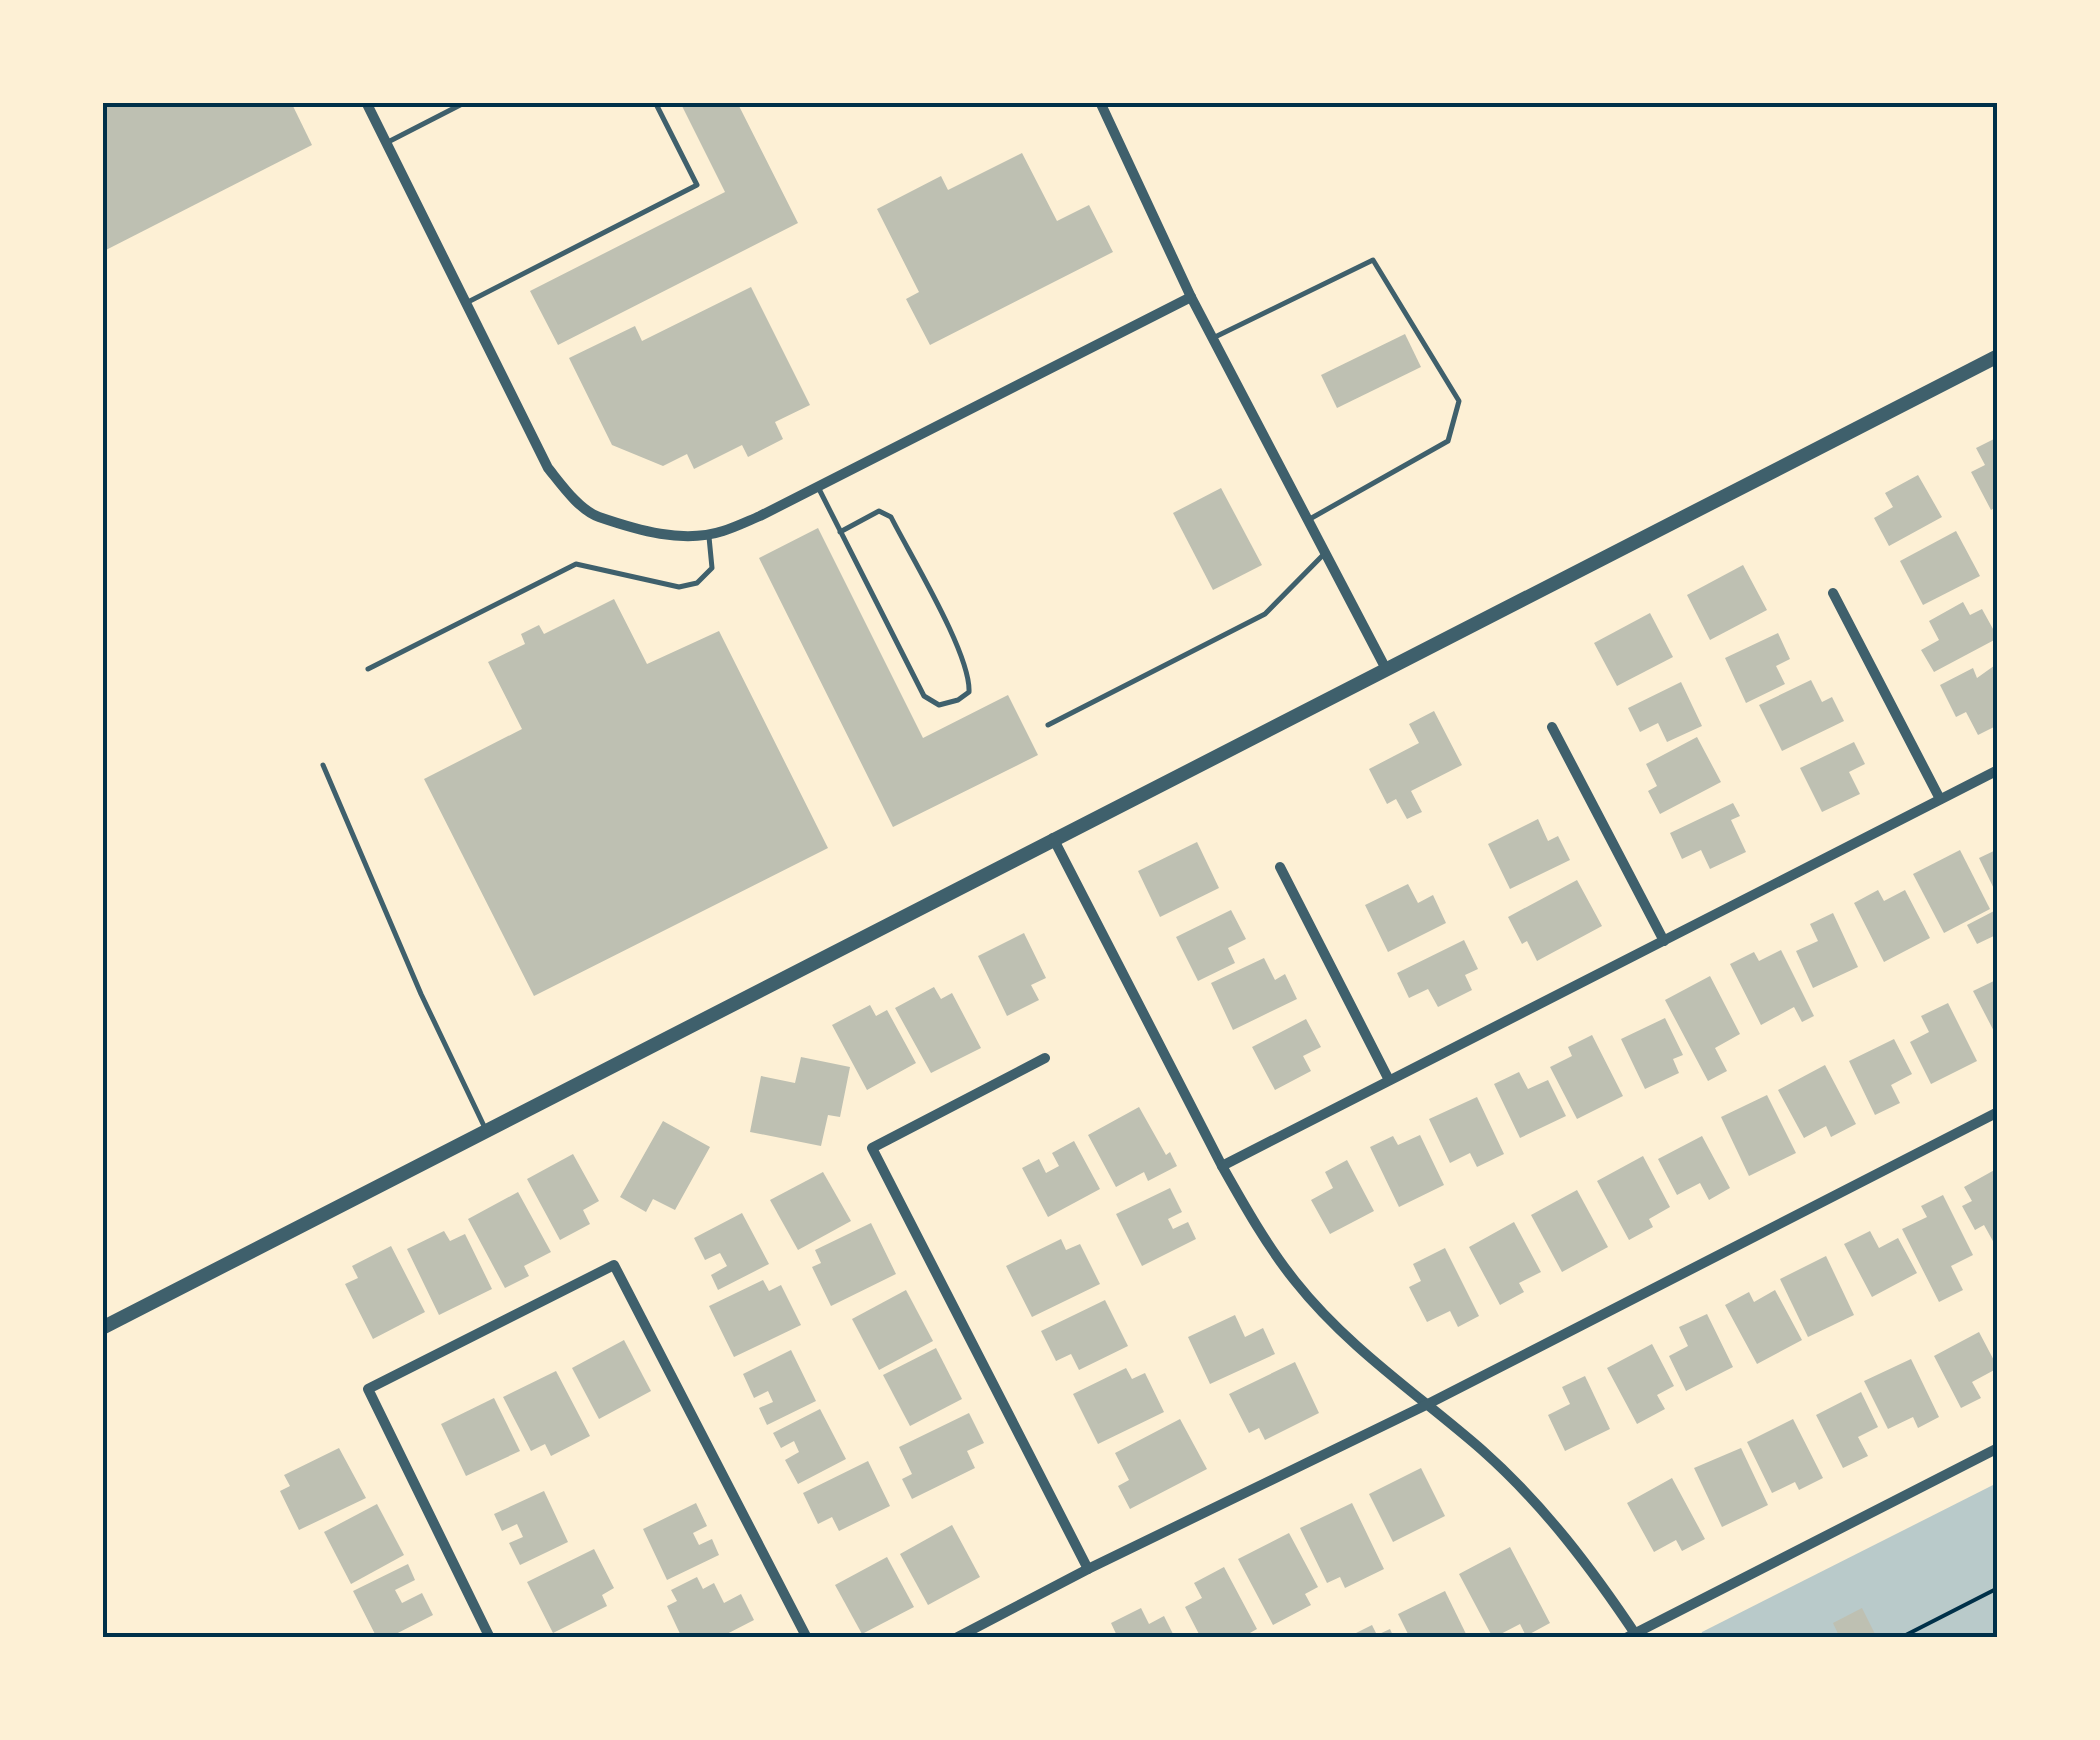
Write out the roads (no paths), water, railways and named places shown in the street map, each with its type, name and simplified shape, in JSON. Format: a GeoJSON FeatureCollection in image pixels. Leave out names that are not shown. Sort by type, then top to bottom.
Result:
{"type":"FeatureCollection","features":[{"type":"Feature","properties":{"kind":"street"},"geometry":{"type":"LineString","coordinates":[[366,102],[548,468],[565,489],[600,518],[669,536],[709,534],[760,516],[1190,296]]}},
{"type":"Feature","properties":{"kind":"street"},"geometry":{"type":"LineString","coordinates":[[1100,102],[1190,296],[1386,668]]}},
{"type":"Feature","properties":{"kind":"street"},"geometry":{"type":"LineString","coordinates":[[102,1328],[1998,356]]}},
{"type":"Feature","properties":{"kind":"street"},"geometry":{"type":"LineString","coordinates":[[1832,594],[1940,799]]}},
{"type":"Feature","properties":{"kind":"street"},"geometry":{"type":"LineString","coordinates":[[1552,727],[1664,941]]}},
{"type":"Feature","properties":{"kind":"street"},"geometry":{"type":"LineString","coordinates":[[1222,1166],[1998,770]]}},
{"type":"Feature","properties":{"kind":"street"},"geometry":{"type":"LineString","coordinates":[[1053,838],[1222,1166],[1295,1282],[1385,1372],[1482,1450],[1561,1531],[1633,1636],[1998,1448]]}},
{"type":"Feature","properties":{"kind":"street"},"geometry":{"type":"LineString","coordinates":[[1280,867],[1389,1080]]}},
{"type":"Feature","properties":{"kind":"street"},"geometry":{"type":"LineString","coordinates":[[1044,1058],[872,1148],[1088,1569]]}},
{"type":"Feature","properties":{"kind":"street"},"geometry":{"type":"LineString","coordinates":[[956,1638],[1088,1569],[1426,1405],[1998,1112]]}},
{"type":"Feature","properties":{"kind":"street"},"geometry":{"type":"LineString","coordinates":[[490,1638],[368,1389],[614,1265],[807,1638]]}},
{"type":"Feature","properties":{"kind":"lane"},"geometry":{"type":"LineString","coordinates":[[386,143],[466,102]]}},
{"type":"Feature","properties":{"kind":"lane"},"geometry":{"type":"LineString","coordinates":[[466,303],[697,185],[655,102]]}},
{"type":"Feature","properties":{"kind":"lane"},"geometry":{"type":"LineString","coordinates":[[1213,339],[1373,260],[1460,401],[1448,442],[1308,520]]}},
{"type":"Feature","properties":{"kind":"lane"},"geometry":{"type":"LineString","coordinates":[[818,487],[840,532],[924,696],[939,705],[969,692],[970,680],[961,654],[891,517],[878,511],[840,532]]}},
{"type":"Feature","properties":{"kind":"lane"},"geometry":{"type":"LineString","coordinates":[[368,669],[576,564],[679,587],[698,583],[712,568],[709,534]]}},
{"type":"Feature","properties":{"kind":"lane"},"geometry":{"type":"LineString","coordinates":[[1048,726],[1265,614],[1325,554]]}},
{"type":"Feature","properties":{"kind":"lane"},"geometry":{"type":"LineString","coordinates":[[323,766],[421,994],[486,1130]]}}]}
